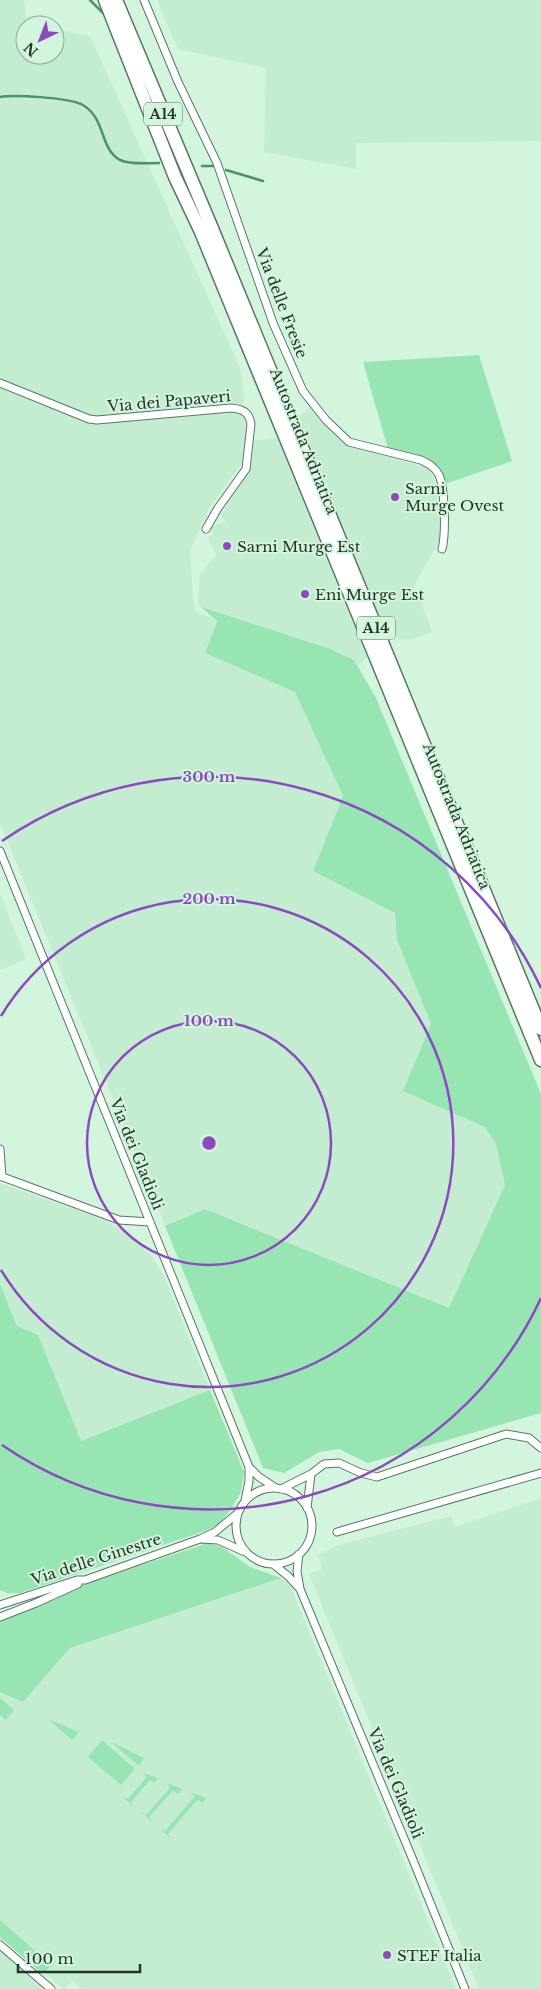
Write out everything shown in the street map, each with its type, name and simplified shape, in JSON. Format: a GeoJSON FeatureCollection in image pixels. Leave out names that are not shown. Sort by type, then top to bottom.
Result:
{"type":"FeatureCollection","features":[{"type":"Feature","properties":{"kind":"highway","name":"A14"},"geometry":{"type":"LineString","coordinates":[[99,0],[111,17]]}},
{"type":"Feature","properties":{"kind":"highway","name":"A14"},"geometry":{"type":"LineString","coordinates":[[106,0],[111,17]]}},
{"type":"Feature","properties":{"kind":"highway","name":"Autostrada Adriatica"},"geometry":{"type":"LineString","coordinates":[[116,0],[219,244],[541,1029]]}},
{"type":"Feature","properties":{"kind":"highway","name":"Autostrada Adriatica"},"geometry":{"type":"LineString","coordinates":[[111,17],[119,32],[174,177],[201,232],[541,1060]]}},
{"type":"Feature","properties":{"kind":"street","name":"Via delle Fresie"},"geometry":{"type":"LineString","coordinates":[[144,0],[178,82],[217,163],[273,323],[303,391],[326,420],[349,442],[421,460],[434,468],[442,485],[445,538],[442,549]]}},
{"type":"Feature","properties":{"kind":"street","name":"Via dei Papaveri"},"geometry":{"type":"LineString","coordinates":[[0,383],[89,419],[97,420],[231,408],[239,409],[248,414],[252,424],[246,469],[218,508],[206,529]]}},
{"type":"Feature","properties":{"kind":"street","name":"Via dei Gladioli"},"geometry":{"type":"LineString","coordinates":[[0,851],[249,1467],[259,1478],[279,1489],[288,1491],[307,1508],[312,1528],[309,1539],[299,1554],[297,1571],[300,1589],[465,1989]]}},
{"type":"Feature","properties":{"kind":"street"},"geometry":{"type":"LineString","coordinates":[[0,1149],[1,1176],[119,1220],[150,1222]]}},
{"type":"Feature","properties":{"kind":"street"},"geometry":{"type":"LineString","coordinates":[[245,1501],[253,1494],[265,1489],[279,1489],[311,1474],[324,1464],[339,1463],[361,1473],[377,1477],[506,1434],[529,1438],[541,1448]]}},
{"type":"Feature","properties":{"kind":"street","name":"Via dei Gladioli"},"geometry":{"type":"LineString","coordinates":[[249,1467],[249,1481],[245,1501],[238,1513],[236,1532],[239,1541],[246,1552],[264,1562],[273,1564],[300,1589]]}},
{"type":"Feature","properties":{"kind":"street"},"geometry":{"type":"LineString","coordinates":[[307,1508],[311,1474]]}},
{"type":"Feature","properties":{"kind":"street"},"geometry":{"type":"LineString","coordinates":[[338,1532],[538,1474]]}},
{"type":"Feature","properties":{"kind":"street","name":"Via delle Ginestre"},"geometry":{"type":"LineString","coordinates":[[0,1605],[77,1580],[85,1580],[200,1539],[215,1532],[238,1513]]}},
{"type":"Feature","properties":{"kind":"street","name":"Via delle Ginestre"},"geometry":{"type":"LineString","coordinates":[[200,1539],[218,1540],[246,1552]]}},
{"type":"Feature","properties":{"kind":"street"},"geometry":{"type":"LineString","coordinates":[[273,1564],[286,1562],[299,1554]]}},
{"type":"Feature","properties":{"kind":"street"},"geometry":{"type":"LineString","coordinates":[[0,1617],[36,1603],[85,1580]]}},
{"type":"Feature","properties":{"kind":"street"},"geometry":{"type":"LineString","coordinates":[[0,1945],[51,1989]]}},
{"type":"Feature","properties":{"kind":"shaded area"},"geometry":{"type":"Polygon","coordinates":[[[0,0],[24,0],[26,15],[15,15],[15,65],[65,65],[65,31],[90,36],[240,368],[244,396],[240,414],[245,419],[246,432],[242,463],[209,508],[190,550],[194,609],[217,620],[205,653],[295,692],[343,796],[313,871],[395,913],[397,940],[431,1024],[403,1091],[485,1127],[496,1144],[505,1185],[449,1308],[205,1209],[165,1226],[0,823],[0,0]]]}},
{"type":"Feature","properties":{"kind":"shaded area"},"geometry":{"type":"Polygon","coordinates":[[[157,0],[541,0],[541,141],[356,143],[356,169],[264,152],[266,68],[178,49],[157,0]]]}},
{"type":"Feature","properties":{"kind":"shaded area"},"geometry":{"type":"Polygon","coordinates":[[[310,407],[339,439],[346,444],[429,468],[435,481],[441,533],[438,543],[411,591],[420,600],[432,632],[410,640],[388,638],[298,417],[310,407]]]}},
{"type":"Feature","properties":{"kind":"shaded area"},"geometry":{"type":"Polygon","coordinates":[[[277,438],[367,658],[359,665],[354,660],[201,607],[198,603],[200,574],[216,555],[208,537],[213,535],[210,527],[226,521],[221,515],[227,506],[227,500],[249,471],[252,462],[253,441],[277,438]]]}},
{"type":"Feature","properties":{"kind":"shaded area"},"geometry":{"type":"Polygon","coordinates":[[[0,894],[26,959],[0,970],[0,894]]]}},
{"type":"Feature","properties":{"kind":"shaded area"},"geometry":{"type":"Polygon","coordinates":[[[0,1183],[107,1221],[129,1235],[150,1254],[163,1274],[210,1390],[81,1441],[38,1335],[17,1326],[0,1284],[0,1183]]]}},
{"type":"Feature","properties":{"kind":"shaded area"},"geometry":{"type":"Polygon","coordinates":[[[541,1498],[541,1989],[479,1989],[309,1574],[322,1569],[318,1555],[338,1545],[451,1516],[455,1527],[541,1498]]]}},
{"type":"Feature","properties":{"kind":"shaded area"},"geometry":{"type":"Polygon","coordinates":[[[281,1578],[290,1585],[456,1989],[82,1989],[73,1981],[64,1989],[0,1934],[0,1692],[23,1702],[70,1648],[281,1578]]]}},
{"type":"Feature","properties":{"kind":"shaded area"},"geometry":{"type":"Polygon","coordinates":[[[0,1952],[43,1989],[0,1989],[0,1952]]]}},
{"type":"Feature","properties":{"kind":"green space"},"geometry":{"type":"Polygon","coordinates":[[[479,355],[512,461],[442,485],[429,464],[389,453],[363,362],[479,355]]]}},
{"type":"Feature","properties":{"kind":"green space"},"geometry":{"type":"Polygon","coordinates":[[[201,607],[330,649],[354,660],[376,698],[541,1094],[541,1413],[368,1463],[339,1449],[319,1452],[284,1473],[263,1468],[165,1226],[205,1209],[449,1308],[505,1185],[496,1144],[485,1127],[403,1091],[431,1024],[397,940],[395,913],[313,871],[343,796],[295,692],[205,653],[217,621],[201,607]]]}},
{"type":"Feature","properties":{"kind":"green space"},"geometry":{"type":"Polygon","coordinates":[[[0,1284],[17,1326],[38,1335],[81,1441],[210,1390],[244,1472],[241,1492],[219,1524],[205,1531],[20,1593],[7,1593],[0,1590],[0,1284]]]}},
{"type":"Feature","properties":{"kind":"green space"},"geometry":{"type":"Polygon","coordinates":[[[208,1543],[222,1547],[250,1567],[281,1578],[70,1648],[23,1702],[0,1692],[0,1612],[208,1543]]]}},
{"type":"Feature","properties":{"kind":"green space"},"geometry":{"type":"Polygon","coordinates":[[[0,1698],[14,1710],[6,1720],[0,1715],[0,1698]]]}},
{"type":"Feature","properties":{"kind":"green space"},"geometry":{"type":"Polygon","coordinates":[[[48,1719],[79,1732],[72,1740],[48,1719]]]}},
{"type":"Feature","properties":{"kind":"green space"},"geometry":{"type":"Polygon","coordinates":[[[102,1740],[135,1769],[121,1785],[88,1757],[102,1740]]]}},
{"type":"Feature","properties":{"kind":"green space"},"geometry":{"type":"Polygon","coordinates":[[[111,1742],[144,1758],[139,1766],[111,1742]]]}},
{"type":"Feature","properties":{"kind":"green space"},"geometry":{"type":"Polygon","coordinates":[[[142,1773],[158,1778],[154,1783],[150,1780],[131,1802],[134,1807],[123,1797],[128,1799],[147,1777],[142,1773]]]}},
{"type":"Feature","properties":{"kind":"green space"},"geometry":{"type":"Polygon","coordinates":[[[167,1783],[182,1789],[178,1794],[173,1790],[149,1817],[153,1823],[141,1812],[146,1815],[170,1788],[167,1783]]]}},
{"type":"Feature","properties":{"kind":"green space"},"geometry":{"type":"Polygon","coordinates":[[[190,1792],[206,1798],[202,1803],[198,1799],[168,1834],[172,1839],[160,1829],[165,1831],[195,1796],[190,1792]]]}},
{"type":"Feature","properties":{"kind":"green space"},"geometry":{"type":"Polygon","coordinates":[[[0,1920],[51,1965],[46,1971],[40,1972],[0,1937],[0,1920]]]}},
{"type":"Feature","properties":{"kind":"waterway"},"geometry":{"type":"LineString","coordinates":[[90,0],[106,16]]}},
{"type":"Feature","properties":{"kind":"waterway"},"geometry":{"type":"LineString","coordinates":[[0,97],[41,97],[81,104],[97,119],[107,145],[114,156],[129,163],[159,163]]}},
{"type":"Feature","properties":{"kind":"waterway"},"geometry":{"type":"LineString","coordinates":[[202,166],[213,166]]}},
{"type":"Feature","properties":{"kind":"waterway"},"geometry":{"type":"LineString","coordinates":[[226,170],[263,181]]}},
{"type":"Feature","properties":{"kind":"place","name":"Sarni Murge Ovest"},"geometry":{"type":"Point","coordinates":[395,497]}},
{"type":"Feature","properties":{"kind":"place","name":"Sarni Murge Est"},"geometry":{"type":"Point","coordinates":[227,546]}},
{"type":"Feature","properties":{"kind":"place","name":"Eni Murge Est"},"geometry":{"type":"Point","coordinates":[305,594]}},
{"type":"Feature","properties":{"kind":"place","name":"STEF Italia"},"geometry":{"type":"Point","coordinates":[387,1955]}}]}
